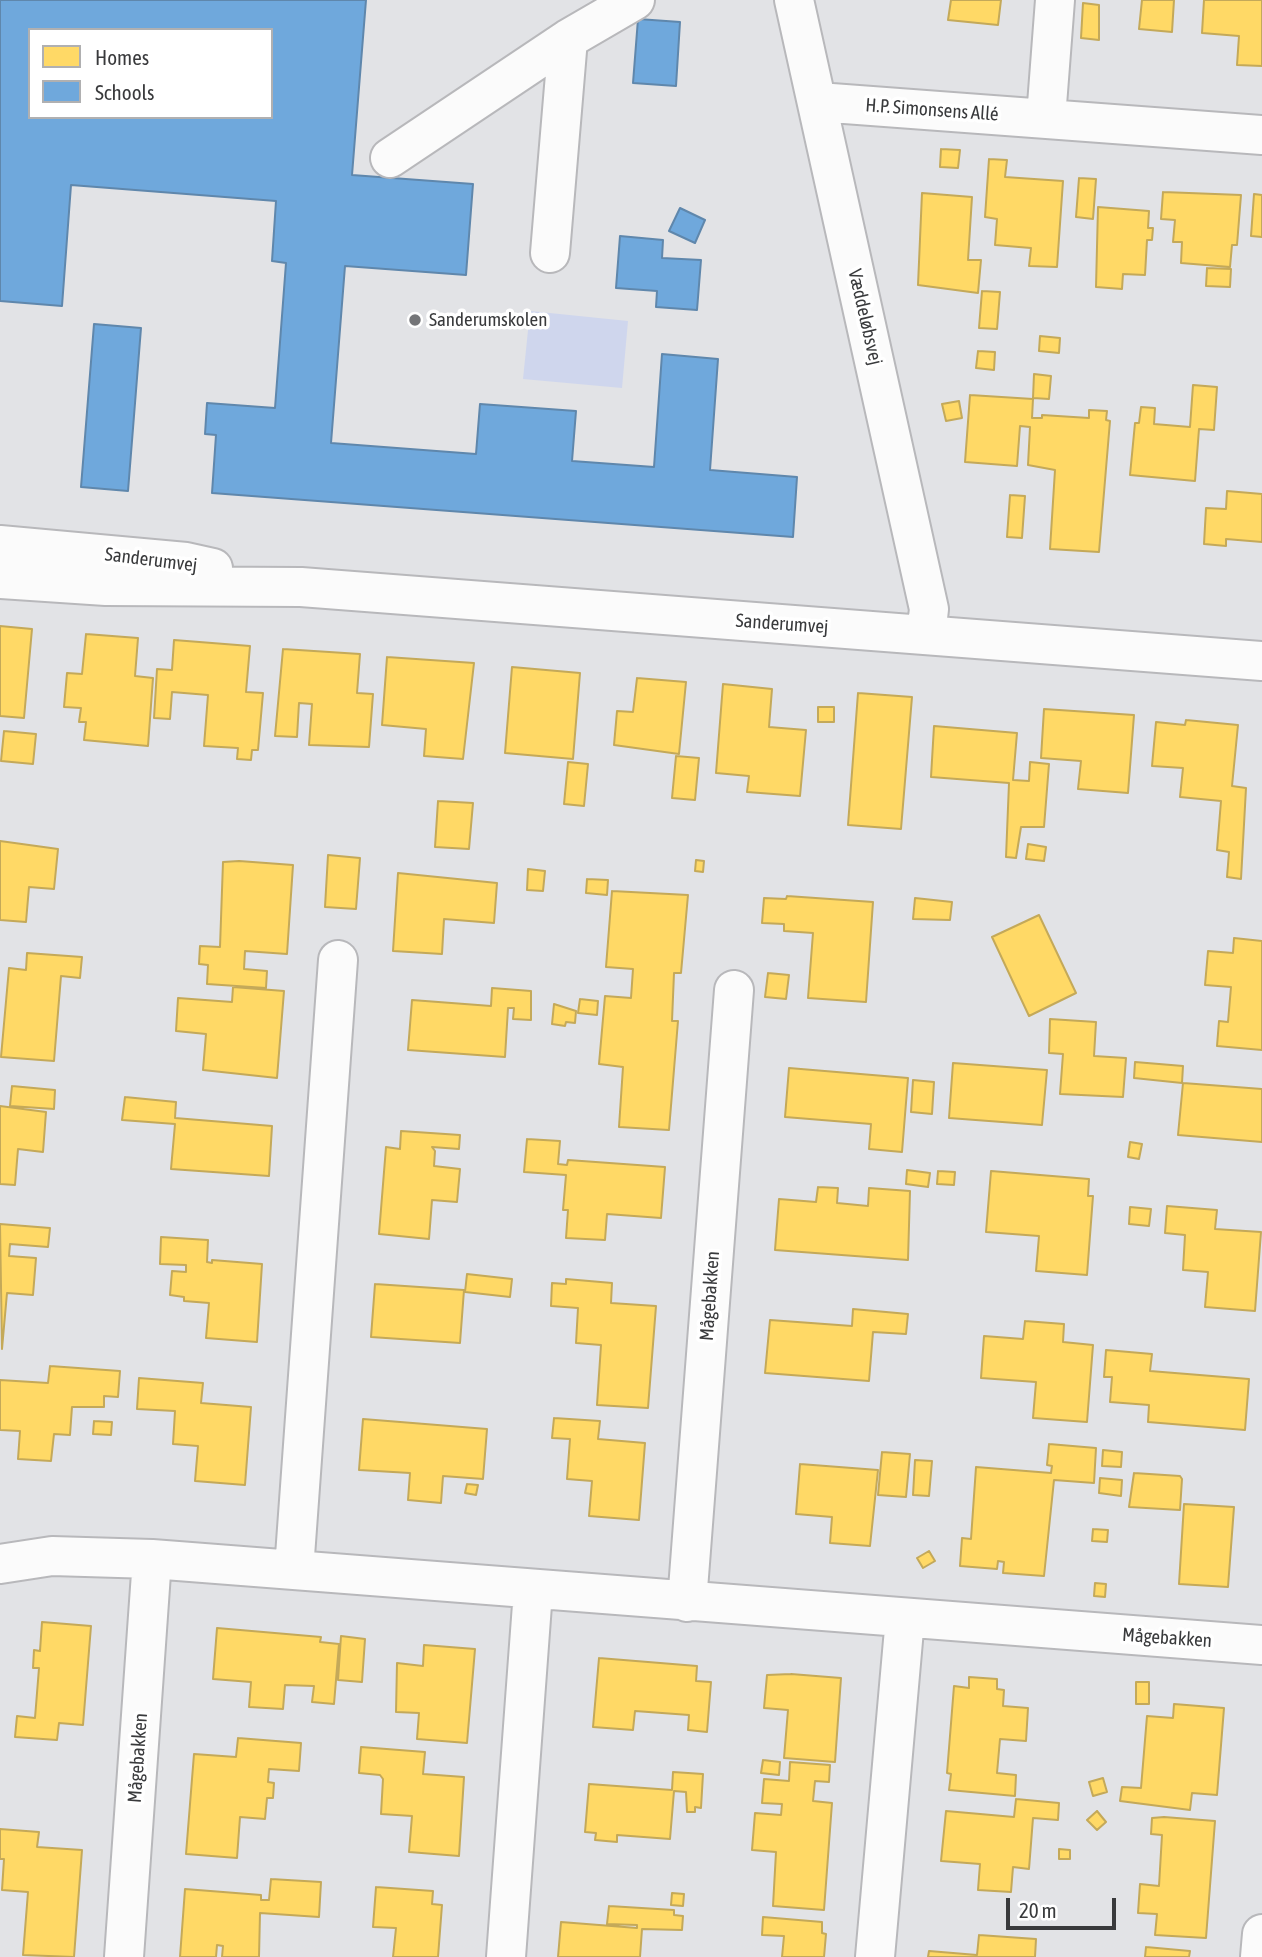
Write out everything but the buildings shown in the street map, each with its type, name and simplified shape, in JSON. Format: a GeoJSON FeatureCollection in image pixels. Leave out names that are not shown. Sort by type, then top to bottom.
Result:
{"type":"FeatureCollection","features":[{"type":"Feature","properties":{"kind":"street"},"geometry":{"type":"LineString","coordinates":[[390,158],[568,39],[635,0]]}},
{"type":"Feature","properties":{"kind":"street","name":"Væddeløbsvej"},"geometry":{"type":"LineString","coordinates":[[794,0],[929,609],[926,635]]}},
{"type":"Feature","properties":{"kind":"street"},"geometry":{"type":"LineString","coordinates":[[1045,118],[1055,0]]}},
{"type":"Feature","properties":{"kind":"street"},"geometry":{"type":"LineString","coordinates":[[550,253],[568,39]]}},
{"type":"Feature","properties":{"kind":"street","name":"H.P. Simonsens Allé"},"geometry":{"type":"LineString","coordinates":[[818,103],[1262,135]]}},
{"type":"Feature","properties":{"kind":"street","name":"Sanderumvej"},"geometry":{"type":"LineString","coordinates":[[0,545],[186,562],[301,587]]}},
{"type":"Feature","properties":{"kind":"street","name":"Sanderumvej"},"geometry":{"type":"LineString","coordinates":[[0,579],[106,586],[301,587],[1262,662]]}},
{"type":"Feature","properties":{"kind":"street"},"geometry":{"type":"LineString","coordinates":[[294,1570],[338,960]]}},
{"type":"Feature","properties":{"kind":"street","name":"Mågebakken"},"geometry":{"type":"LineString","coordinates":[[687,1602],[734,990]]}},
{"type":"Feature","properties":{"kind":"street","name":"Mågebakken"},"geometry":{"type":"LineString","coordinates":[[0,1564],[52,1556],[152,1559],[533,1591],[1262,1645]]}},
{"type":"Feature","properties":{"kind":"street","name":"Mågebakken"},"geometry":{"type":"LineString","coordinates":[[124,1957],[152,1559]]}},
{"type":"Feature","properties":{"kind":"street"},"geometry":{"type":"LineString","coordinates":[[506,1957],[533,1591]]}},
{"type":"Feature","properties":{"kind":"street"},"geometry":{"type":"LineString","coordinates":[[875,1957],[905,1618]]}},
{"type":"Feature","properties":{"kind":"street"},"geometry":{"type":"LineString","coordinates":[[1260,1957],[1262,1934]]}},
{"type":"Feature","properties":{"kind":"shaded area"},"geometry":{"type":"Polygon","coordinates":[[[530,311],[628,321],[622,388],[523,379],[530,311]]]}},
{"type":"Feature","properties":{"kind":"place","name":"Sanderumskolen"},"geometry":{"type":"Point","coordinates":[415,320]}}]}
